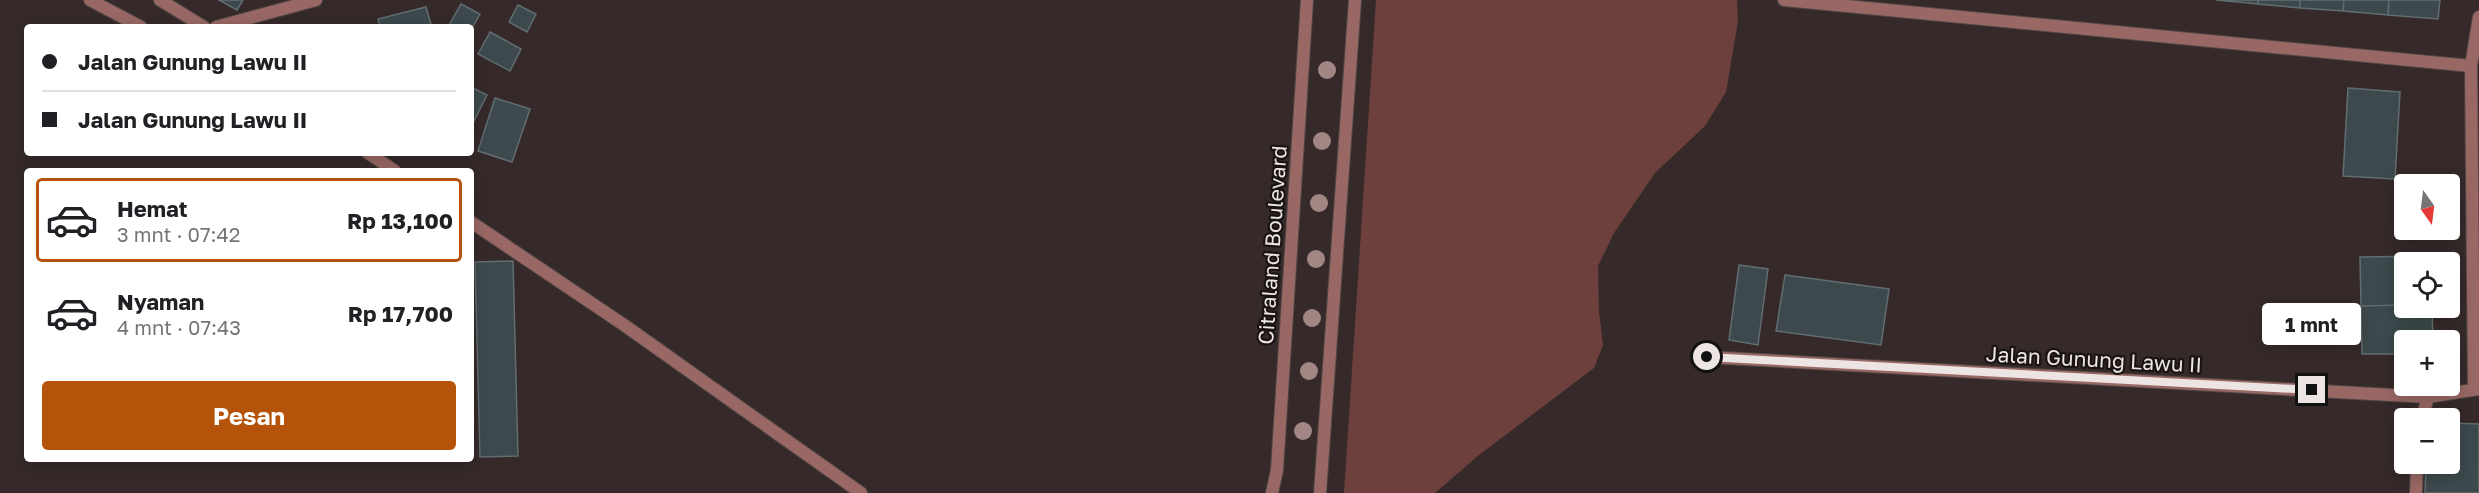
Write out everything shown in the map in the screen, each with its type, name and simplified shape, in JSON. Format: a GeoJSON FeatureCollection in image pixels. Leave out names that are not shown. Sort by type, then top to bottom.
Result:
{"type":"FeatureCollection","features":[{"type":"Feature","properties":{"kind":"street"},"geometry":{"type":"LineString","coordinates":[[90,0],[135,24]]}},
{"type":"Feature","properties":{"kind":"street"},"geometry":{"type":"LineString","coordinates":[[160,0],[199,24]]}},
{"type":"Feature","properties":{"kind":"street"},"geometry":{"type":"LineString","coordinates":[[227,24],[316,0]]}},
{"type":"Feature","properties":{"kind":"street","name":"Citraland Boulevard"},"geometry":{"type":"LineString","coordinates":[[1272,493],[1277,470],[1307,0]]}},
{"type":"Feature","properties":{"kind":"street"},"geometry":{"type":"LineString","coordinates":[[1320,493],[1355,0]]}},
{"type":"Feature","properties":{"kind":"street"},"geometry":{"type":"LineString","coordinates":[[1784,0],[2471,66]]}},
{"type":"Feature","properties":{"kind":"street"},"geometry":{"type":"LineString","coordinates":[[2477,389],[2475,135],[2471,66],[2479,17]]}},
{"type":"Feature","properties":{"kind":"street"},"geometry":{"type":"LineString","coordinates":[[372,156],[390,168]]}},
{"type":"Feature","properties":{"kind":"street"},"geometry":{"type":"LineString","coordinates":[[474,224],[624,325],[861,493]]}},
{"type":"Feature","properties":{"kind":"street","name":"Jalan Gunung Lawu II"},"geometry":{"type":"LineString","coordinates":[[1707,357],[2428,397],[2477,389]]}},
{"type":"Feature","properties":{"kind":"street"},"geometry":{"type":"LineString","coordinates":[[2425,408],[2428,397]]}},
{"type":"Feature","properties":{"kind":"street"},"geometry":{"type":"LineString","coordinates":[[2416,493],[2417,474]]}},
{"type":"Feature","properties":{"kind":"shaded area"},"geometry":{"type":"Polygon","coordinates":[[[1376,0],[1737,0],[1738,21],[1726,92],[1705,126],[1655,173],[1614,233],[1598,266],[1599,312],[1603,345],[1594,368],[1479,455],[1435,493],[1344,493],[1376,0]]]}},
{"type":"Feature","properties":{"kind":"building"},"geometry":{"type":"Polygon","coordinates":[[[219,0],[243,0],[237,10],[219,0]]]}},
{"type":"Feature","properties":{"kind":"building"},"geometry":{"type":"Polygon","coordinates":[[[2216,0],[2258,0],[2258,4],[2216,0]]]}},
{"type":"Feature","properties":{"kind":"building"},"geometry":{"type":"Polygon","coordinates":[[[2258,0],[2300,0],[2300,8],[2258,4],[2258,0]]]}},
{"type":"Feature","properties":{"kind":"building"},"geometry":{"type":"Polygon","coordinates":[[[2300,0],[2344,0],[2343,11],[2300,8],[2300,0]]]}},
{"type":"Feature","properties":{"kind":"building"},"geometry":{"type":"Polygon","coordinates":[[[2344,0],[2389,0],[2388,15],[2343,11],[2344,0]]]}},
{"type":"Feature","properties":{"kind":"building"},"geometry":{"type":"Polygon","coordinates":[[[2389,0],[2440,0],[2438,19],[2388,15],[2389,0]]]}},
{"type":"Feature","properties":{"kind":"building"},"geometry":{"type":"Polygon","coordinates":[[[461,4],[480,14],[474,25],[450,24],[461,4]]]}},
{"type":"Feature","properties":{"kind":"building"},"geometry":{"type":"Polygon","coordinates":[[[518,5],[536,14],[527,32],[509,22],[518,5]]]}},
{"type":"Feature","properties":{"kind":"building"},"geometry":{"type":"Polygon","coordinates":[[[426,7],[431,24],[379,24],[378,19],[426,7]]]}},
{"type":"Feature","properties":{"kind":"building"},"geometry":{"type":"Polygon","coordinates":[[[490,32],[521,49],[510,71],[478,54],[490,32]]]}},
{"type":"Feature","properties":{"kind":"building"},"geometry":{"type":"Polygon","coordinates":[[[474,88],[487,95],[474,121],[474,88]]]}},
{"type":"Feature","properties":{"kind":"building"},"geometry":{"type":"Polygon","coordinates":[[[2348,88],[2400,92],[2394,179],[2343,176],[2348,88]]]}},
{"type":"Feature","properties":{"kind":"building"},"geometry":{"type":"Polygon","coordinates":[[[495,98],[530,109],[512,162],[478,151],[495,98]]]}},
{"type":"Feature","properties":{"kind":"building"},"geometry":{"type":"Polygon","coordinates":[[[2360,257],[2394,257],[2394,305],[2361,306],[2360,257]]]}},
{"type":"Feature","properties":{"kind":"building"},"geometry":{"type":"Polygon","coordinates":[[[513,261],[518,456],[480,457],[475,262],[513,261]]]}},
{"type":"Feature","properties":{"kind":"building"},"geometry":{"type":"Polygon","coordinates":[[[1739,265],[1768,269],[1758,345],[1729,340],[1739,265]]]}},
{"type":"Feature","properties":{"kind":"building"},"geometry":{"type":"Polygon","coordinates":[[[1785,275],[1889,289],[1881,345],[1776,331],[1785,275]]]}},
{"type":"Feature","properties":{"kind":"building"},"geometry":{"type":"Polygon","coordinates":[[[2394,305],[2394,318],[2432,318],[2433,330],[2394,330],[2394,354],[2362,354],[2361,306],[2394,305]]]}},
{"type":"Feature","properties":{"kind":"building"},"geometry":{"type":"Polygon","coordinates":[[[2460,423],[2479,424],[2479,493],[2425,493],[2426,474],[2460,474],[2460,423]]]}},
{"type":"Feature","properties":{"kind":"route"},"geometry":{"type":"LineString","coordinates":[[1707,357],[2312,390]]}}]}
